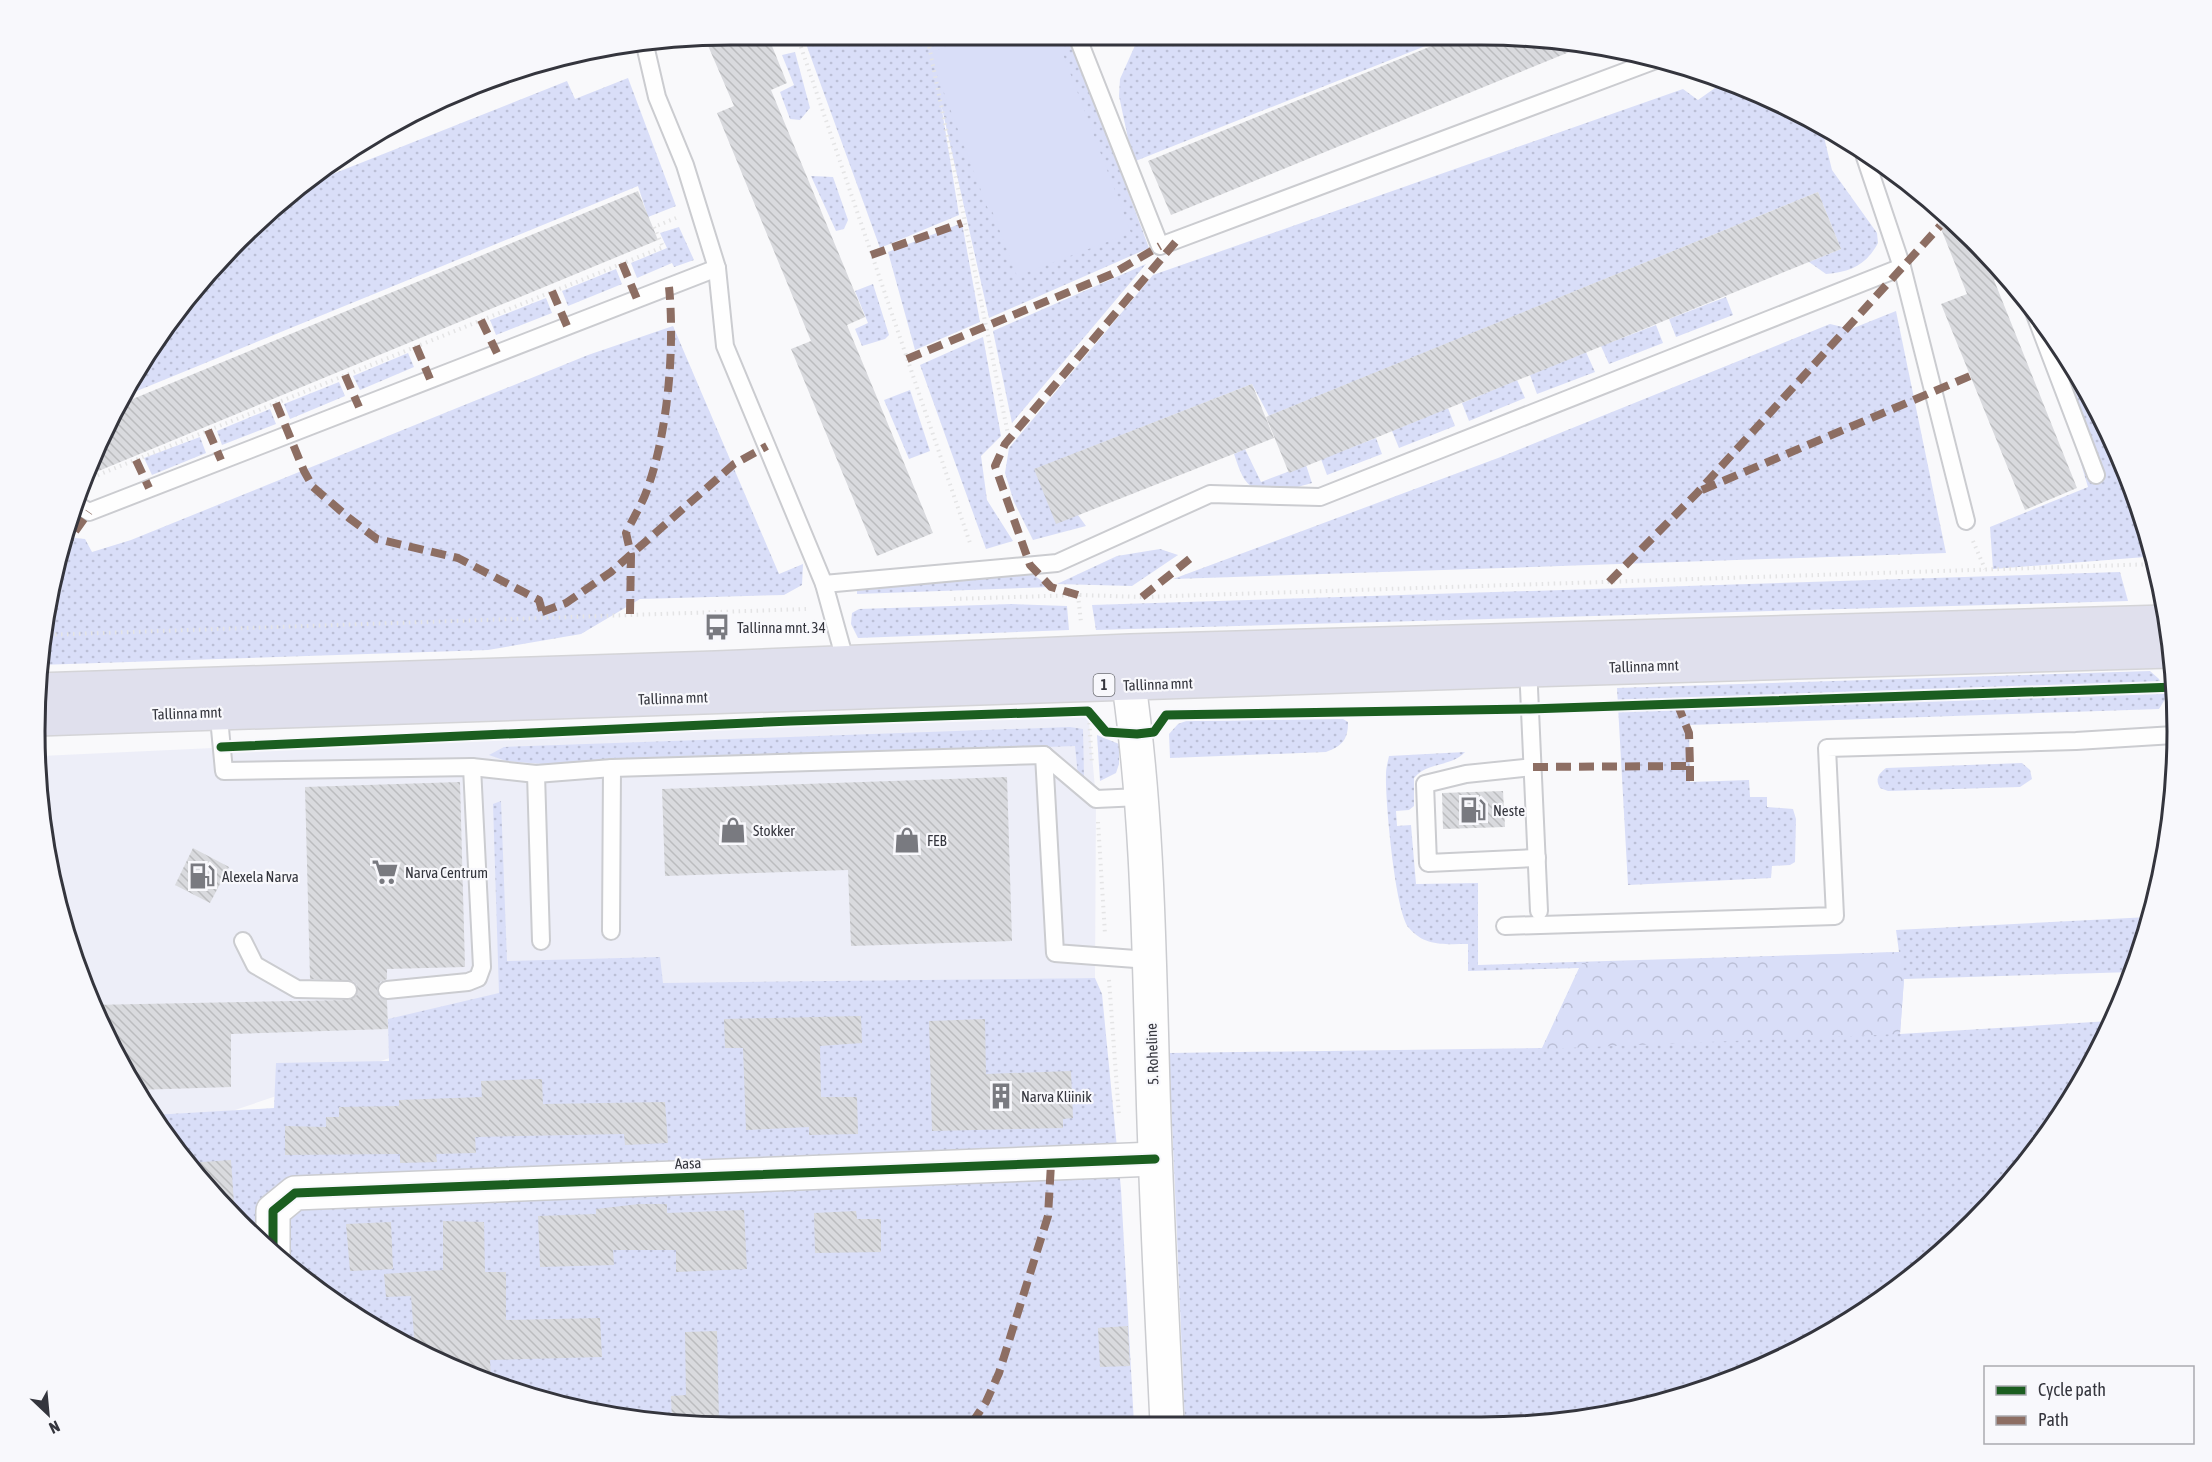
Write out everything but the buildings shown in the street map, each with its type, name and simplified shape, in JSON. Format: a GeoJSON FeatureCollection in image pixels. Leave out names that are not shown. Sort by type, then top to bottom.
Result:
{"type":"FeatureCollection","features":[{"type":"Feature","properties":{"kind":"highway","name":"Tallinna mnt"},"geometry":{"type":"LineString","coordinates":[[46,690],[217,698],[848,678],[1129,685],[1528,654],[2158,622]]}},
{"type":"Feature","properties":{"kind":"highway","name":"Tallinna mnt"},"geometry":{"type":"LineString","coordinates":[[848,678],[1130,651],[1528,654],[2162,651]]}},
{"type":"Feature","properties":{"kind":"highway","name":"Tallinna mnt"},"geometry":{"type":"LineString","coordinates":[[45,718],[217,698]]}},
{"type":"Feature","properties":{"kind":"street","name":"5. Roheline"},"geometry":{"type":"LineString","coordinates":[[1129,685],[1137,735],[1149,960],[1167,1417]]}},
{"type":"Feature","properties":{"kind":"street","name":"Aasa"},"geometry":{"type":"LineString","coordinates":[[273,1241],[273,1211],[295,1193],[1155,1160]]}},
{"type":"Feature","properties":{"kind":"lane"},"geometry":{"type":"LineString","coordinates":[[1081,45],[1160,246],[1644,65]]}},
{"type":"Feature","properties":{"kind":"lane"},"geometry":{"type":"LineString","coordinates":[[646,50],[657,97],[699,208],[717,268],[725,346],[824,584],[848,678]]}},
{"type":"Feature","properties":{"kind":"lane"},"geometry":{"type":"LineString","coordinates":[[1868,165],[1902,267],[1965,521]]}},
{"type":"Feature","properties":{"kind":"lane"},"geometry":{"type":"LineString","coordinates":[[824,584],[1057,563],[1210,494],[1320,497],[1902,267]]}},
{"type":"Feature","properties":{"kind":"lane"},"geometry":{"type":"LineString","coordinates":[[82,508],[89,512],[717,268]]}},
{"type":"Feature","properties":{"kind":"lane"},"geometry":{"type":"LineString","coordinates":[[2046,342],[2096,475]]}},
{"type":"Feature","properties":{"kind":"lane"},"geometry":{"type":"LineString","coordinates":[[1129,685],[1130,651]]}},
{"type":"Feature","properties":{"kind":"lane"},"geometry":{"type":"LineString","coordinates":[[1528,654],[1539,911]]}},
{"type":"Feature","properties":{"kind":"lane"},"geometry":{"type":"LineString","coordinates":[[217,698],[224,771],[472,767],[536,774],[612,768],[1044,755],[1096,799],[1140,798]]}},
{"type":"Feature","properties":{"kind":"lane"},"geometry":{"type":"LineString","coordinates":[[1505,927],[1835,916],[1827,748],[2076,741],[2167,735]]}},
{"type":"Feature","properties":{"kind":"lane"},"geometry":{"type":"LineString","coordinates":[[1044,755],[1055,952],[1149,960]]}},
{"type":"Feature","properties":{"kind":"lane"},"geometry":{"type":"LineString","coordinates":[[387,990],[468,982],[478,978],[482,967],[472,767]]}},
{"type":"Feature","properties":{"kind":"lane"},"geometry":{"type":"LineString","coordinates":[[1533,767],[1466,774],[1425,784],[1428,863],[1537,858]]}},
{"type":"Feature","properties":{"kind":"lane"},"geometry":{"type":"LineString","coordinates":[[611,931],[612,768]]}},
{"type":"Feature","properties":{"kind":"lane"},"geometry":{"type":"LineString","coordinates":[[536,774],[542,941]]}},
{"type":"Feature","properties":{"kind":"lane"},"geometry":{"type":"LineString","coordinates":[[243,941],[255,965],[297,990],[348,990]]}},
{"type":"Feature","properties":{"kind":"path"},"geometry":{"type":"LineString","coordinates":[[801,45],[980,570]]}},
{"type":"Feature","properties":{"kind":"path"},"geometry":{"type":"LineString","coordinates":[[929,45],[1009,439]]}},
{"type":"Feature","properties":{"kind":"path"},"geometry":{"type":"LineString","coordinates":[[94,477],[663,247],[654,226],[699,208]]}},
{"type":"Feature","properties":{"kind":"path"},"geometry":{"type":"LineString","coordinates":[[952,599],[1078,595],[1154,597],[2147,564]]}},
{"type":"Feature","properties":{"kind":"path"},"geometry":{"type":"LineString","coordinates":[[1078,595],[1081,630]]}},
{"type":"Feature","properties":{"kind":"path"},"geometry":{"type":"LineString","coordinates":[[52,635],[831,608]]}},
{"type":"Feature","properties":{"kind":"path"},"geometry":{"type":"LineString","coordinates":[[1077,711],[1088,711],[1106,732],[1137,735]]}},
{"type":"Feature","properties":{"kind":"path"},"geometry":{"type":"LineString","coordinates":[[1088,711],[1096,799]]}},
{"type":"Feature","properties":{"kind":"path"},"geometry":{"type":"LineString","coordinates":[[1324,712],[1354,711]]}},
{"type":"Feature","properties":{"kind":"shaded area"},"geometry":{"type":"Polygon","coordinates":[[[1088,711],[1096,799],[1095,978],[685,987],[470,1031],[226,1113],[164,1116],[137,1074],[97,994],[68,909],[51,821],[46,756],[791,721],[1088,711]]]}},
{"type":"Feature","properties":{"kind":"green space"},"geometry":{"type":"Polygon","coordinates":[[[806,45],[1073,45],[1149,248],[989,318],[941,104],[959,215],[880,248],[806,45]]]}},
{"type":"Feature","properties":{"kind":"green space"},"geometry":{"type":"Polygon","coordinates":[[[952,45],[1060,45],[1131,233],[1017,276],[991,208],[988,209],[929,53],[952,45]]]}},
{"type":"Feature","properties":{"kind":"green space"},"geometry":{"type":"Polygon","coordinates":[[[1135,45],[1428,45],[1133,162],[1119,96],[1120,79],[1135,45]]]}},
{"type":"Feature","properties":{"kind":"green space"},"geometry":{"type":"Polygon","coordinates":[[[795,52],[810,108],[800,120],[790,119],[780,92],[794,85],[782,55],[795,52]]]}},
{"type":"Feature","properties":{"kind":"green space"},"geometry":{"type":"Polygon","coordinates":[[[628,78],[676,206],[648,217],[638,186],[135,392],[187,313],[215,279],[279,215],[330,175],[567,81],[575,99],[628,78]]]}},
{"type":"Feature","properties":{"kind":"green space"},"geometry":{"type":"Polygon","coordinates":[[[1716,86],[1744,97],[1824,137],[1832,170],[1877,233],[1878,243],[1863,262],[1850,269],[1826,274],[1809,262],[1841,249],[1818,192],[1269,416],[1252,384],[1035,469],[1086,526],[1033,540],[1014,502],[1005,473],[1009,448],[1153,275],[1683,89],[1698,100],[1716,86]]]}},
{"type":"Feature","properties":{"kind":"green space"},"geometry":{"type":"Polygon","coordinates":[[[811,176],[833,177],[848,220],[844,229],[836,231],[811,176]]]}},
{"type":"Feature","properties":{"kind":"green space"},"geometry":{"type":"Polygon","coordinates":[[[962,223],[980,322],[915,350],[888,252],[962,223]]]}},
{"type":"Feature","properties":{"kind":"green space"},"geometry":{"type":"Polygon","coordinates":[[[679,227],[694,260],[674,267],[672,263],[637,278],[631,263],[667,248],[660,233],[679,227]]]}},
{"type":"Feature","properties":{"kind":"green space"},"geometry":{"type":"Polygon","coordinates":[[[1146,264],[1012,423],[993,331],[1146,264]]]}},
{"type":"Feature","properties":{"kind":"green space"},"geometry":{"type":"Polygon","coordinates":[[[616,269],[622,284],[568,306],[562,291],[616,269]]]}},
{"type":"Feature","properties":{"kind":"green space"},"geometry":{"type":"Polygon","coordinates":[[[873,284],[889,335],[885,339],[862,346],[855,329],[868,323],[855,291],[873,284]]]}},
{"type":"Feature","properties":{"kind":"green space"},"geometry":{"type":"Polygon","coordinates":[[[1726,297],[1733,315],[1676,337],[1669,319],[1726,297]]]}},
{"type":"Feature","properties":{"kind":"green space"},"geometry":{"type":"Polygon","coordinates":[[[546,298],[552,313],[496,335],[490,320],[546,298]]]}},
{"type":"Feature","properties":{"kind":"green space"},"geometry":{"type":"Polygon","coordinates":[[[1896,311],[1946,553],[1173,579],[1498,458],[1830,324],[1851,329],[1896,311]]]}},
{"type":"Feature","properties":{"kind":"green space"},"geometry":{"type":"Polygon","coordinates":[[[1656,325],[1663,343],[1609,364],[1601,346],[1656,325]]]}},
{"type":"Feature","properties":{"kind":"green space"},"geometry":{"type":"Polygon","coordinates":[[[673,326],[779,574],[803,564],[802,585],[784,595],[640,599],[581,634],[488,650],[48,665],[58,597],[73,538],[85,539],[92,552],[131,540],[588,355],[673,326]]]}},
{"type":"Feature","properties":{"kind":"green space"},"geometry":{"type":"Polygon","coordinates":[[[983,337],[1001,436],[981,456],[987,500],[1013,541],[986,549],[920,365],[983,337]]]}},
{"type":"Feature","properties":{"kind":"green space"},"geometry":{"type":"Polygon","coordinates":[[[2044,340],[2075,388],[2115,468],[2145,557],[1993,569],[1990,527],[2088,487],[2044,340]]]}},
{"type":"Feature","properties":{"kind":"green space"},"geometry":{"type":"Polygon","coordinates":[[[1586,352],[1595,372],[1537,394],[1530,375],[1586,352]]]}},
{"type":"Feature","properties":{"kind":"green space"},"geometry":{"type":"Polygon","coordinates":[[[408,353],[414,367],[360,390],[353,376],[408,353]]]}},
{"type":"Feature","properties":{"kind":"green space"},"geometry":{"type":"Polygon","coordinates":[[[1517,380],[1525,398],[1469,421],[1462,403],[1517,380]]]}},
{"type":"Feature","properties":{"kind":"green space"},"geometry":{"type":"Polygon","coordinates":[[[339,382],[345,396],[290,419],[284,404],[339,382]]]}},
{"type":"Feature","properties":{"kind":"green space"},"geometry":{"type":"Polygon","coordinates":[[[910,390],[930,451],[909,459],[884,400],[910,390]]]}},
{"type":"Feature","properties":{"kind":"green space"},"geometry":{"type":"Polygon","coordinates":[[[1448,408],[1455,426],[1399,448],[1392,431],[1448,408]]]}},
{"type":"Feature","properties":{"kind":"green space"},"geometry":{"type":"Polygon","coordinates":[[[270,409],[276,424],[222,445],[217,431],[270,409]]]}},
{"type":"Feature","properties":{"kind":"green space"},"geometry":{"type":"Polygon","coordinates":[[[200,437],[206,453],[152,475],[144,458],[200,437]]]}},
{"type":"Feature","properties":{"kind":"green space"},"geometry":{"type":"Polygon","coordinates":[[[1376,438],[1382,454],[1327,475],[1321,459],[1376,438]]]}},
{"type":"Feature","properties":{"kind":"green space"},"geometry":{"type":"Polygon","coordinates":[[[1245,449],[1261,482],[1306,465],[1312,483],[1277,491],[1259,490],[1251,486],[1243,477],[1234,454],[1245,449]]]}},
{"type":"Feature","properties":{"kind":"green space"},"geometry":{"type":"Polygon","coordinates":[[[1160,549],[1178,555],[1132,586],[1057,584],[1117,556],[1160,549]]]}},
{"type":"Feature","properties":{"kind":"green space"},"geometry":{"type":"Polygon","coordinates":[[[1027,570],[1050,587],[857,594],[857,591],[1027,570]]]}},
{"type":"Feature","properties":{"kind":"green space"},"geometry":{"type":"Polygon","coordinates":[[[2120,572],[2128,601],[1096,630],[1092,605],[2120,572]]]}},
{"type":"Feature","properties":{"kind":"green space"},"geometry":{"type":"Polygon","coordinates":[[[1012,604],[1067,606],[1069,630],[858,638],[851,624],[852,613],[859,609],[1012,604]]]}},
{"type":"Feature","properties":{"kind":"green space"},"geometry":{"type":"Polygon","coordinates":[[[2150,671],[2159,679],[2166,697],[2159,709],[1689,725],[1690,782],[1749,780],[1750,797],[1767,797],[1767,807],[1793,809],[1796,819],[1795,862],[1790,865],[1772,866],[1771,878],[1628,885],[1617,688],[2150,671]]]}},
{"type":"Feature","properties":{"kind":"green space"},"geometry":{"type":"Polygon","coordinates":[[[1343,719],[1348,722],[1343,742],[1326,752],[1170,758],[1169,734],[1178,724],[1186,721],[1343,719]]]}},
{"type":"Feature","properties":{"kind":"green space"},"geometry":{"type":"Polygon","coordinates":[[[1070,727],[1083,729],[1084,776],[1078,776],[1075,746],[543,764],[506,761],[489,755],[504,747],[1070,727]]]}},
{"type":"Feature","properties":{"kind":"green space"},"geometry":{"type":"Polygon","coordinates":[[[1097,735],[1119,744],[1119,764],[1116,773],[1100,781],[1097,735]]]}},
{"type":"Feature","properties":{"kind":"green space"},"geometry":{"type":"Polygon","coordinates":[[[1465,752],[1453,760],[1419,773],[1414,778],[1414,806],[1409,810],[1396,811],[1397,826],[1411,825],[1416,884],[1478,883],[1478,965],[1899,952],[1896,930],[2141,917],[2123,972],[1904,979],[1900,1034],[2102,1021],[2075,1074],[2051,1112],[2025,1149],[1966,1216],[1899,1275],[1824,1325],[1784,1346],[1702,1381],[1659,1394],[1571,1411],[1526,1416],[1481,1417],[1185,1417],[1169,1053],[1542,1048],[1579,968],[1468,971],[1468,944],[1436,943],[1422,939],[1409,928],[1399,901],[1389,829],[1386,772],[1389,756],[1465,752]]]}},
{"type":"Feature","properties":{"kind":"green space"},"geometry":{"type":"Polygon","coordinates":[[[2022,763],[2030,770],[2032,779],[2020,787],[1888,791],[1880,788],[1878,782],[1879,775],[1886,768],[2022,763]]]}},
{"type":"Feature","properties":{"kind":"green space"},"geometry":{"type":"Polygon","coordinates":[[[501,801],[507,961],[660,957],[663,983],[1095,978],[1102,994],[1121,1189],[1134,1417],[686,1416],[597,1404],[510,1381],[468,1365],[388,1325],[313,1275],[246,1216],[187,1149],[163,1114],[274,1108],[276,1063],[389,1061],[388,1019],[499,993],[493,804],[501,801]]]}},
{"type":"Feature","properties":{"kind":"green space"},"geometry":{"type":"Polygon","coordinates":[[[1900,952],[1904,979],[1900,1034],[1542,1049],[1582,963],[1900,952]]]}},
{"type":"Feature","properties":{"kind":"marked path"},"geometry":{"type":"LineString","coordinates":[[871,255],[962,223]]}},
{"type":"Feature","properties":{"kind":"marked path"},"geometry":{"type":"LineString","coordinates":[[1609,582],[1697,493],[1940,226]]}},
{"type":"Feature","properties":{"kind":"marked path"},"geometry":{"type":"LineString","coordinates":[[1078,595],[1051,587],[1030,565],[995,466],[1005,444],[1178,239]]}},
{"type":"Feature","properties":{"kind":"marked path"},"geometry":{"type":"LineString","coordinates":[[907,359],[1112,274],[1160,246]]}},
{"type":"Feature","properties":{"kind":"marked path"},"geometry":{"type":"LineString","coordinates":[[622,263],[637,299]]}},
{"type":"Feature","properties":{"kind":"marked path"},"geometry":{"type":"LineString","coordinates":[[630,614],[631,555],[626,533],[646,493],[661,440],[670,361],[669,287]]}},
{"type":"Feature","properties":{"kind":"marked path"},"geometry":{"type":"LineString","coordinates":[[552,291],[567,326]]}},
{"type":"Feature","properties":{"kind":"marked path"},"geometry":{"type":"LineString","coordinates":[[481,320],[497,353]]}},
{"type":"Feature","properties":{"kind":"marked path"},"geometry":{"type":"LineString","coordinates":[[416,346],[430,379]]}},
{"type":"Feature","properties":{"kind":"marked path"},"geometry":{"type":"LineString","coordinates":[[345,375],[359,407]]}},
{"type":"Feature","properties":{"kind":"marked path"},"geometry":{"type":"LineString","coordinates":[[1702,490],[1970,376]]}},
{"type":"Feature","properties":{"kind":"marked path"},"geometry":{"type":"LineString","coordinates":[[276,403],[313,487],[349,518],[377,539],[458,558],[539,600],[544,618]]}},
{"type":"Feature","properties":{"kind":"marked path"},"geometry":{"type":"LineString","coordinates":[[208,430],[221,460]]}},
{"type":"Feature","properties":{"kind":"marked path"},"geometry":{"type":"LineString","coordinates":[[542,612],[566,603],[611,572],[734,464],[767,446]]}},
{"type":"Feature","properties":{"kind":"marked path"},"geometry":{"type":"LineString","coordinates":[[136,460],[149,488]]}},
{"type":"Feature","properties":{"kind":"marked path"},"geometry":{"type":"LineString","coordinates":[[74,533],[89,512]]}},
{"type":"Feature","properties":{"kind":"marked path"},"geometry":{"type":"LineString","coordinates":[[1142,597],[1192,557]]}},
{"type":"Feature","properties":{"kind":"marked path"},"geometry":{"type":"LineString","coordinates":[[1533,767],[1690,766],[1689,733],[1677,703]]}},
{"type":"Feature","properties":{"kind":"marked path"},"geometry":{"type":"LineString","coordinates":[[1690,766],[1690,782]]}},
{"type":"Feature","properties":{"kind":"marked path"},"geometry":{"type":"LineString","coordinates":[[976,1417],[986,1402],[999,1373],[1048,1216],[1051,1164]]}},
{"type":"Feature","properties":{"kind":"cycle path"},"geometry":{"type":"LineString","coordinates":[[221,747],[791,721],[1088,711],[1106,732],[1137,734],[1154,732],[1166,715],[1530,709],[2166,687]]}},
{"type":"Feature","properties":{"kind":"cycle path"},"geometry":{"type":"LineString","coordinates":[[273,1241],[273,1211],[295,1193],[1155,1159]]}},
{"type":"Feature","properties":{"kind":"place","name":"Tallinna mnt. 34"},"geometry":{"type":"Point","coordinates":[717,627]}},
{"type":"Feature","properties":{"kind":"place","name":"Neste"},"geometry":{"type":"Point","coordinates":[1473,810]}},
{"type":"Feature","properties":{"kind":"place","name":"Stokker"},"geometry":{"type":"Point","coordinates":[733,830]}},
{"type":"Feature","properties":{"kind":"place","name":"FEB"},"geometry":{"type":"Point","coordinates":[907,840]}},
{"type":"Feature","properties":{"kind":"place","name":"Narva Centrum"},"geometry":{"type":"Point","coordinates":[385,872]}},
{"type":"Feature","properties":{"kind":"place","name":"Alexela Narva"},"geometry":{"type":"Point","coordinates":[202,876]}},
{"type":"Feature","properties":{"kind":"place","name":"Narva Kliinik"},"geometry":{"type":"Point","coordinates":[1001,1096]}}]}
